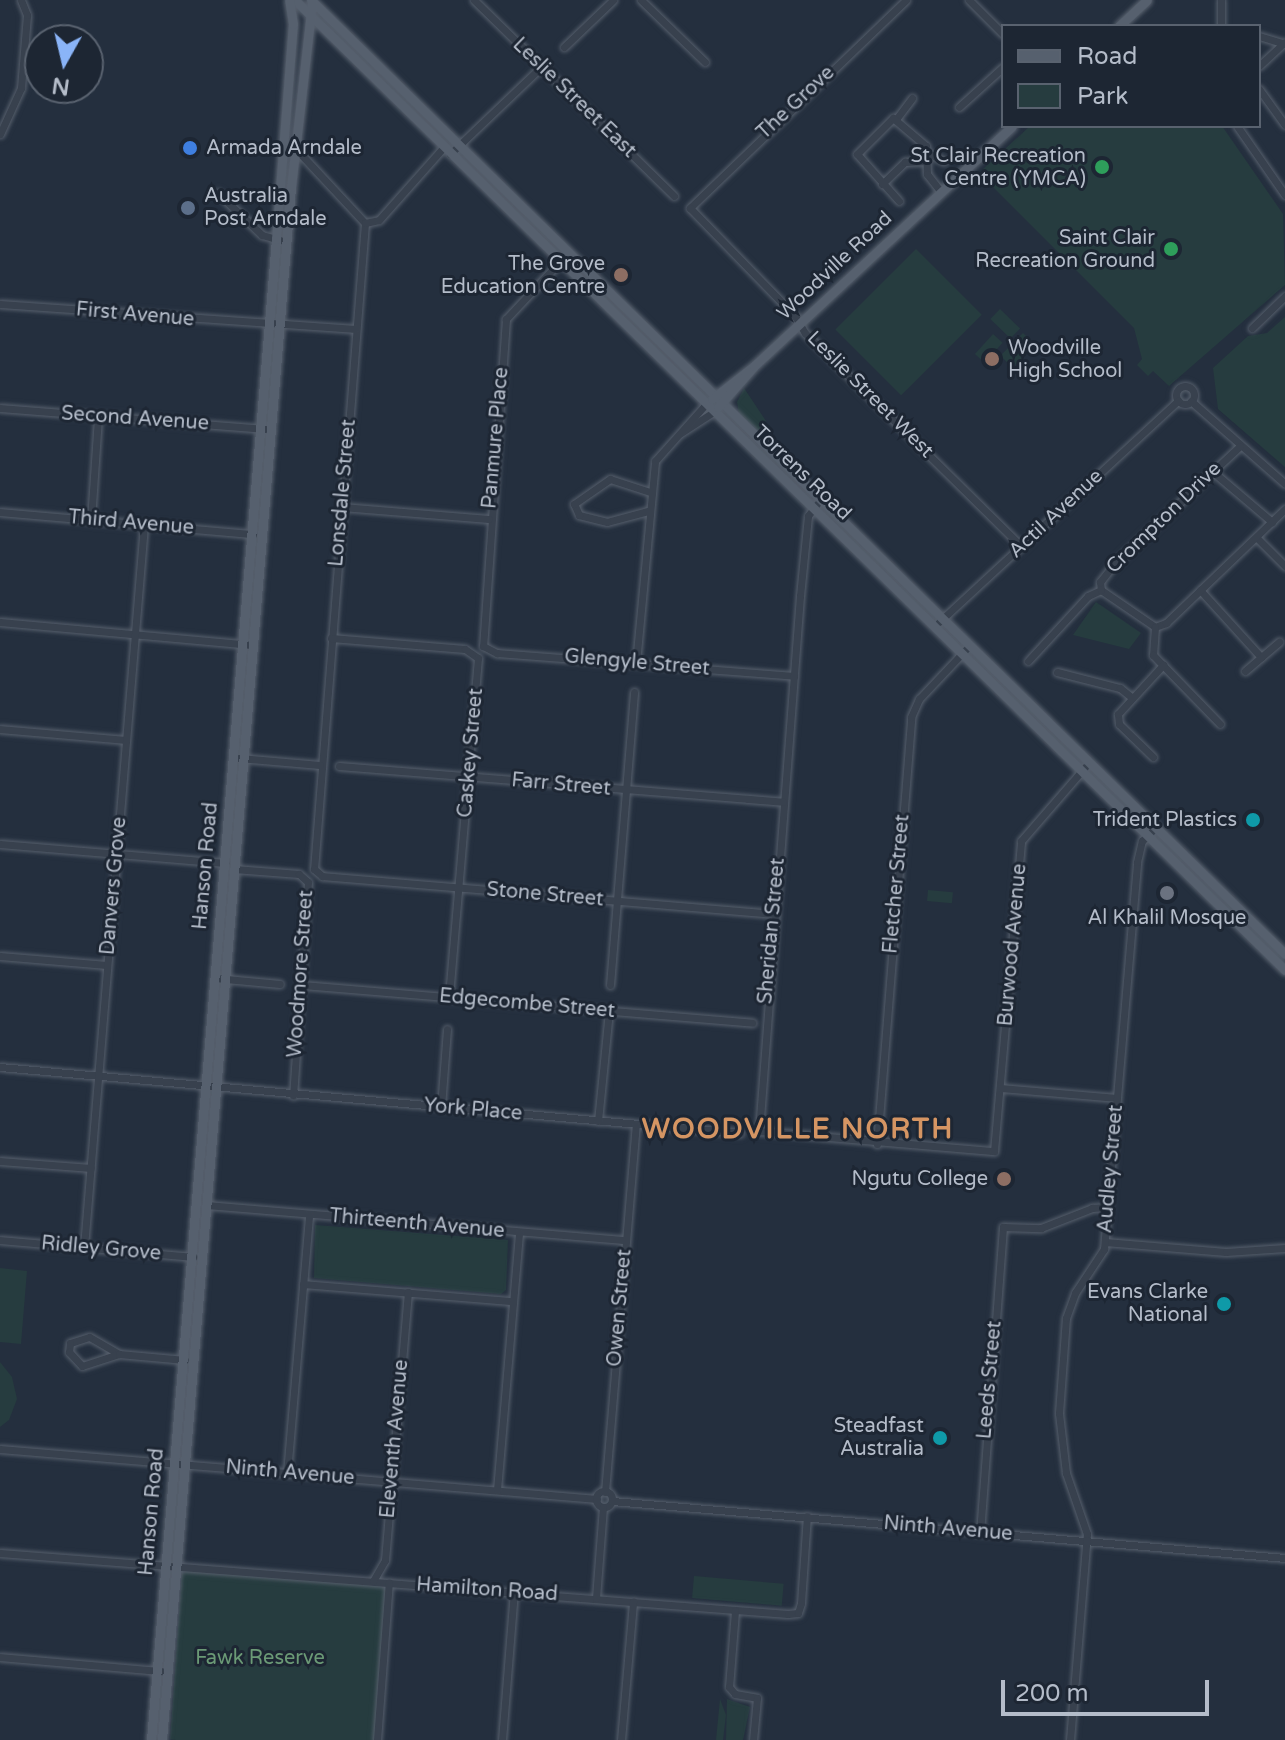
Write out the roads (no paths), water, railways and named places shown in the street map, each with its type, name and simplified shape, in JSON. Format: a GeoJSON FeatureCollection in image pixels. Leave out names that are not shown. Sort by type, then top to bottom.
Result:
{"type":"FeatureCollection","features":[{"type":"Feature","properties":{"kind":"main road","name":"Torrens Road"},"geometry":{"type":"LineString","coordinates":[[292,0],[309,5],[568,253],[813,509],[1147,836],[1285,954]]}},
{"type":"Feature","properties":{"kind":"main road"},"geometry":{"type":"LineString","coordinates":[[287,95],[292,0]]}},
{"type":"Feature","properties":{"kind":"main road"},"geometry":{"type":"LineString","coordinates":[[1121,24],[1147,0]]}},
{"type":"Feature","properties":{"kind":"main road","name":"Torrens Road"},"geometry":{"type":"LineString","coordinates":[[309,5],[332,35],[560,261],[714,404],[734,417],[970,645],[1155,828],[1285,970]]}},
{"type":"Feature","properties":{"kind":"main road","name":"Hanson Road"},"geometry":{"type":"LineString","coordinates":[[281,240],[293,167],[309,5]]}},
{"type":"Feature","properties":{"kind":"main road","name":"Hanson Road"},"geometry":{"type":"LineString","coordinates":[[197,1257],[196,1198],[211,1086],[266,430],[281,240],[287,95],[293,91],[309,5]]}},
{"type":"Feature","properties":{"kind":"main road"},"geometry":{"type":"LineString","coordinates":[[304,43],[312,33],[332,35]]}},
{"type":"Feature","properties":{"kind":"main road","name":"Woodville Road"},"geometry":{"type":"LineString","coordinates":[[714,404],[1010,128]]}},
{"type":"Feature","properties":{"kind":"main road"},"geometry":{"type":"LineString","coordinates":[[283,148],[296,134]]}},
{"type":"Feature","properties":{"kind":"main road","name":"Woodville Road"},"geometry":{"type":"LineString","coordinates":[[714,404],[736,389],[754,366]]}},
{"type":"Feature","properties":{"kind":"main road"},"geometry":{"type":"LineString","coordinates":[[734,417],[736,389]]}},
{"type":"Feature","properties":{"kind":"main road"},"geometry":{"type":"LineString","coordinates":[[1037,729],[1043,718]]}},
{"type":"Feature","properties":{"kind":"main road","name":"Hanson Road"},"geometry":{"type":"LineString","coordinates":[[151,1740],[162,1671],[197,1257],[207,1205],[211,1086]]}},
{"type":"Feature","properties":{"kind":"main road"},"geometry":{"type":"LineString","coordinates":[[196,1198],[207,1205]]}},
{"type":"Feature","properties":{"kind":"main road","name":"Hanson Road"},"geometry":{"type":"LineString","coordinates":[[162,1671],[162,1740]]}},
{"type":"Feature","properties":{"kind":"street"},"geometry":{"type":"LineString","coordinates":[[0,134],[21,88],[26,24],[21,0]]}},
{"type":"Feature","properties":{"kind":"street","name":"Leslie Street East"},"geometry":{"type":"LineString","coordinates":[[474,0],[674,196]]}},
{"type":"Feature","properties":{"kind":"street"},"geometry":{"type":"LineString","coordinates":[[564,47],[613,0]]}},
{"type":"Feature","properties":{"kind":"street"},"geometry":{"type":"LineString","coordinates":[[641,0],[705,62]]}},
{"type":"Feature","properties":{"kind":"street","name":"The Grove"},"geometry":{"type":"LineString","coordinates":[[690,208],[906,0]]}},
{"type":"Feature","properties":{"kind":"street"},"geometry":{"type":"LineString","coordinates":[[969,0],[1001,32]]}},
{"type":"Feature","properties":{"kind":"street"},"geometry":{"type":"LineString","coordinates":[[1221,0],[1221,24]]}},
{"type":"Feature","properties":{"kind":"street"},"geometry":{"type":"LineString","coordinates":[[1261,37],[1285,43]]}},
{"type":"Feature","properties":{"kind":"street"},"geometry":{"type":"LineString","coordinates":[[1261,64],[1285,43]]}},
{"type":"Feature","properties":{"kind":"street"},"geometry":{"type":"LineString","coordinates":[[295,148],[365,223],[379,220],[447,151],[458,146],[542,66]]}},
{"type":"Feature","properties":{"kind":"street"},"geometry":{"type":"LineString","coordinates":[[959,107],[1001,69]]}},
{"type":"Feature","properties":{"kind":"street"},"geometry":{"type":"LineString","coordinates":[[1261,92],[1285,125]]}},
{"type":"Feature","properties":{"kind":"street"},"geometry":{"type":"LineString","coordinates":[[899,201],[857,154],[897,118],[912,98]]}},
{"type":"Feature","properties":{"kind":"street"},"geometry":{"type":"LineString","coordinates":[[897,118],[926,156],[927,174],[941,192]]}},
{"type":"Feature","properties":{"kind":"street"},"geometry":{"type":"LineString","coordinates":[[1238,128],[1285,195]]}},
{"type":"Feature","properties":{"kind":"street"},"geometry":{"type":"LineString","coordinates":[[882,184],[905,162],[926,156],[944,161]]}},
{"type":"Feature","properties":{"kind":"street"},"geometry":{"type":"LineString","coordinates":[[293,167],[307,164]]}},
{"type":"Feature","properties":{"kind":"street"},"geometry":{"type":"LineString","coordinates":[[218,193],[252,227],[281,240]]}},
{"type":"Feature","properties":{"kind":"street","name":"Leslie Street West"},"geometry":{"type":"LineString","coordinates":[[690,208],[1021,546]]}},
{"type":"Feature","properties":{"kind":"street","name":"Lonsdale Street"},"geometry":{"type":"LineString","coordinates":[[317,874],[313,862],[320,765],[365,223]]}},
{"type":"Feature","properties":{"kind":"street","name":"Panmure Place"},"geometry":{"type":"LineString","coordinates":[[483,646],[489,519],[506,319],[568,253]]}},
{"type":"Feature","properties":{"kind":"street"},"geometry":{"type":"LineString","coordinates":[[1252,328],[1285,296]]}},
{"type":"Feature","properties":{"kind":"street","name":"First Avenue"},"geometry":{"type":"LineString","coordinates":[[0,304],[356,329]]}},
{"type":"Feature","properties":{"kind":"street"},"geometry":{"type":"LineString","coordinates":[[1191,401],[1194,393],[1185,385],[1175,393],[1178,401],[1191,401],[1285,484]]}},
{"type":"Feature","properties":{"kind":"street","name":"Actil Avenue"},"geometry":{"type":"LineString","coordinates":[[934,628],[1178,401]]}},
{"type":"Feature","properties":{"kind":"street","name":"Woodville Road"},"geometry":{"type":"LineString","coordinates":[[636,663],[655,461],[679,434],[714,404]]}},
{"type":"Feature","properties":{"kind":"street","name":"Second Avenue"},"geometry":{"type":"LineString","coordinates":[[0,408],[266,430]]}},
{"type":"Feature","properties":{"kind":"street"},"geometry":{"type":"LineString","coordinates":[[91,520],[98,417]]}},
{"type":"Feature","properties":{"kind":"street","name":"Crompton Drive"},"geometry":{"type":"LineString","coordinates":[[1028,661],[1088,596],[1101,590],[1100,582],[1115,563],[1240,446]]}},
{"type":"Feature","properties":{"kind":"street"},"geometry":{"type":"LineString","coordinates":[[1212,471],[1272,522]]}},
{"type":"Feature","properties":{"kind":"street"},"geometry":{"type":"LineString","coordinates":[[648,511],[607,522],[579,515],[574,504],[610,479],[650,492]]}},
{"type":"Feature","properties":{"kind":"street","name":"Sheridan Street"},"geometry":{"type":"LineString","coordinates":[[821,499],[808,516],[757,1127],[768,1135],[994,1151]]}},
{"type":"Feature","properties":{"kind":"street"},"geometry":{"type":"LineString","coordinates":[[342,507],[489,519]]}},
{"type":"Feature","properties":{"kind":"street"},"geometry":{"type":"LineString","coordinates":[[1220,724],[1151,649],[1155,627],[1200,590],[1285,509]]}},
{"type":"Feature","properties":{"kind":"street","name":"Third Avenue"},"geometry":{"type":"LineString","coordinates":[[0,512],[257,534]]}},
{"type":"Feature","properties":{"kind":"street","name":"Danvers Grove"},"geometry":{"type":"LineString","coordinates":[[84,1247],[144,525]]}},
{"type":"Feature","properties":{"kind":"street"},"geometry":{"type":"LineString","coordinates":[[1257,538],[1285,565]]}},
{"type":"Feature","properties":{"kind":"street"},"geometry":{"type":"LineString","coordinates":[[1101,590],[1155,627]]}},
{"type":"Feature","properties":{"kind":"street"},"geometry":{"type":"LineString","coordinates":[[1200,590],[1261,657]]}},
{"type":"Feature","properties":{"kind":"street"},"geometry":{"type":"LineString","coordinates":[[0,622],[247,644]]}},
{"type":"Feature","properties":{"kind":"street","name":"Caskey Street"},"geometry":{"type":"LineString","coordinates":[[331,638],[475,653],[469,777],[449,997]]}},
{"type":"Feature","properties":{"kind":"street"},"geometry":{"type":"LineString","coordinates":[[1245,671],[1279,642]]}},
{"type":"Feature","properties":{"kind":"street","name":"Fletcher Street"},"geometry":{"type":"LineString","coordinates":[[877,1144],[911,717],[919,699],[970,645]]}},
{"type":"Feature","properties":{"kind":"street","name":"Glengyle Street"},"geometry":{"type":"LineString","coordinates":[[483,646],[497,653],[794,676]]}},
{"type":"Feature","properties":{"kind":"street"},"geometry":{"type":"LineString","coordinates":[[1153,757],[1119,724],[1118,714],[1163,665]]}},
{"type":"Feature","properties":{"kind":"street"},"geometry":{"type":"LineString","coordinates":[[1057,672],[1120,688],[1131,697]]}},
{"type":"Feature","properties":{"kind":"street"},"geometry":{"type":"LineString","coordinates":[[610,985],[634,692]]}},
{"type":"Feature","properties":{"kind":"street"},"geometry":{"type":"LineString","coordinates":[[0,729],[126,740]]}},
{"type":"Feature","properties":{"kind":"street"},"geometry":{"type":"LineString","coordinates":[[238,758],[320,765]]}},
{"type":"Feature","properties":{"kind":"street","name":"Burwood Avenue"},"geometry":{"type":"LineString","coordinates":[[994,1151],[1021,841],[1089,763]]}},
{"type":"Feature","properties":{"kind":"street","name":"Farr Street"},"geometry":{"type":"LineString","coordinates":[[339,766],[783,802]]}},
{"type":"Feature","properties":{"kind":"street","name":"Audley Street"},"geometry":{"type":"LineString","coordinates":[[1070,1740],[1087,1542],[1085,1515],[1066,1473],[1059,1390],[1069,1306],[1105,1242],[1137,862],[1147,836],[1155,828]]}},
{"type":"Feature","properties":{"kind":"street"},"geometry":{"type":"LineString","coordinates":[[0,844],[229,866]]}},
{"type":"Feature","properties":{"kind":"street","name":"Woodmore Street"},"geometry":{"type":"LineString","coordinates":[[229,866],[307,879],[303,985],[293,1095]]}},
{"type":"Feature","properties":{"kind":"street","name":"Stone Street"},"geometry":{"type":"LineString","coordinates":[[317,874],[774,914]]}},
{"type":"Feature","properties":{"kind":"street"},"geometry":{"type":"LineString","coordinates":[[0,956],[107,965]]}},
{"type":"Feature","properties":{"kind":"street"},"geometry":{"type":"LineString","coordinates":[[220,979],[280,984]]}},
{"type":"Feature","properties":{"kind":"street","name":"Edgecombe Street"},"geometry":{"type":"LineString","coordinates":[[303,985],[752,1023]]}},
{"type":"Feature","properties":{"kind":"street"},"geometry":{"type":"LineString","coordinates":[[598,1121],[609,1010]]}},
{"type":"Feature","properties":{"kind":"street"},"geometry":{"type":"LineString","coordinates":[[441,1107],[447,1029]]}},
{"type":"Feature","properties":{"kind":"street","name":"York Place"},"geometry":{"type":"LineString","coordinates":[[0,1067],[740,1133]]}},
{"type":"Feature","properties":{"kind":"street"},"geometry":{"type":"LineString","coordinates":[[1001,1088],[1117,1098]]}},
{"type":"Feature","properties":{"kind":"street","name":"Owen Street"},"geometry":{"type":"LineString","coordinates":[[605,1492],[636,1124]]}},
{"type":"Feature","properties":{"kind":"street"},"geometry":{"type":"LineString","coordinates":[[0,1161],[91,1168]]}},
{"type":"Feature","properties":{"kind":"street","name":"Thirteenth Avenue"},"geometry":{"type":"LineString","coordinates":[[207,1205],[626,1240]]}},
{"type":"Feature","properties":{"kind":"street","name":"Leeds Street"},"geometry":{"type":"LineString","coordinates":[[980,1533],[1003,1227],[1041,1228],[1092,1208],[1108,1207]]}},
{"type":"Feature","properties":{"kind":"street"},"geometry":{"type":"LineString","coordinates":[[287,1473],[309,1214]]}},
{"type":"Feature","properties":{"kind":"street"},"geometry":{"type":"LineString","coordinates":[[497,1490],[519,1232]]}},
{"type":"Feature","properties":{"kind":"street","name":"Ridley Grove"},"geometry":{"type":"LineString","coordinates":[[0,1240],[197,1257]]}},
{"type":"Feature","properties":{"kind":"street"},"geometry":{"type":"LineString","coordinates":[[1105,1242],[1226,1252],[1285,1248]]}},
{"type":"Feature","properties":{"kind":"street"},"geometry":{"type":"LineString","coordinates":[[303,1284],[512,1301]]}},
{"type":"Feature","properties":{"kind":"street","name":"Eleventh Avenue"},"geometry":{"type":"LineString","coordinates":[[372,1581],[385,1560],[408,1292]]}},
{"type":"Feature","properties":{"kind":"street"},"geometry":{"type":"LineString","coordinates":[[119,1354],[89,1337],[70,1343],[69,1352],[82,1366],[119,1354],[188,1360]]}},
{"type":"Feature","properties":{"kind":"street","name":"Ninth Avenue"},"geometry":{"type":"LineString","coordinates":[[0,1449],[597,1499]]}},
{"type":"Feature","properties":{"kind":"street"},"geometry":{"type":"LineString","coordinates":[[596,1598],[603,1507],[597,1499],[605,1492],[612,1501],[603,1507]]}},
{"type":"Feature","properties":{"kind":"street","name":"Ninth Avenue"},"geometry":{"type":"LineString","coordinates":[[612,1501],[1285,1558]]}},
{"type":"Feature","properties":{"kind":"street","name":"Hamilton Road"},"geometry":{"type":"LineString","coordinates":[[0,1553],[735,1611],[798,1613],[807,1516]]}},
{"type":"Feature","properties":{"kind":"street"},"geometry":{"type":"LineString","coordinates":[[377,1740],[389,1582]]}},
{"type":"Feature","properties":{"kind":"street"},"geometry":{"type":"LineString","coordinates":[[502,1740],[514,1592]]}},
{"type":"Feature","properties":{"kind":"street"},"geometry":{"type":"LineString","coordinates":[[621,1740],[633,1602]]}},
{"type":"Feature","properties":{"kind":"street"},"geometry":{"type":"LineString","coordinates":[[735,1611],[729,1687],[735,1694],[757,1698],[753,1740]]}},
{"type":"Feature","properties":{"kind":"street"},"geometry":{"type":"LineString","coordinates":[[0,1657],[162,1671]]}},
{"type":"Feature","properties":{"kind":"place","name":"Armada Arndale"},"geometry":{"type":"Point","coordinates":[190,148]}},
{"type":"Feature","properties":{"kind":"place","name":"St Clair Recreation Centre (YMCA)"},"geometry":{"type":"Point","coordinates":[1102,167]}},
{"type":"Feature","properties":{"kind":"place","name":"Australia Post Arndale"},"geometry":{"type":"Point","coordinates":[188,208]}},
{"type":"Feature","properties":{"kind":"place","name":"Saint Clair Recreation Ground"},"geometry":{"type":"Point","coordinates":[1171,249]}},
{"type":"Feature","properties":{"kind":"place","name":"The Grove Education Centre"},"geometry":{"type":"Point","coordinates":[621,275]}},
{"type":"Feature","properties":{"kind":"place","name":"Woodville High School"},"geometry":{"type":"Point","coordinates":[992,359]}},
{"type":"Feature","properties":{"kind":"place","name":"Trident Plastics"},"geometry":{"type":"Point","coordinates":[1253,820]}},
{"type":"Feature","properties":{"kind":"place","name":"Al Khalil Mosque"},"geometry":{"type":"Point","coordinates":[1167,893]}},
{"type":"Feature","properties":{"kind":"place","name":"Ngutu College"},"geometry":{"type":"Point","coordinates":[1004,1179]}},
{"type":"Feature","properties":{"kind":"place","name":"Evans Clarke National"},"geometry":{"type":"Point","coordinates":[1224,1304]}},
{"type":"Feature","properties":{"kind":"place","name":"Steadfast Australia"},"geometry":{"type":"Point","coordinates":[940,1438]}},
{"type":"Feature","properties":{"kind":"district","name":"WOODVILLE NORTH"},"geometry":{"type":"Point","coordinates":[798,1129]}},
{"type":"Feature","properties":{"kind":"park label","name":"Fawk Reserve"},"geometry":{"type":"Point","coordinates":[260,1658]}}]}
